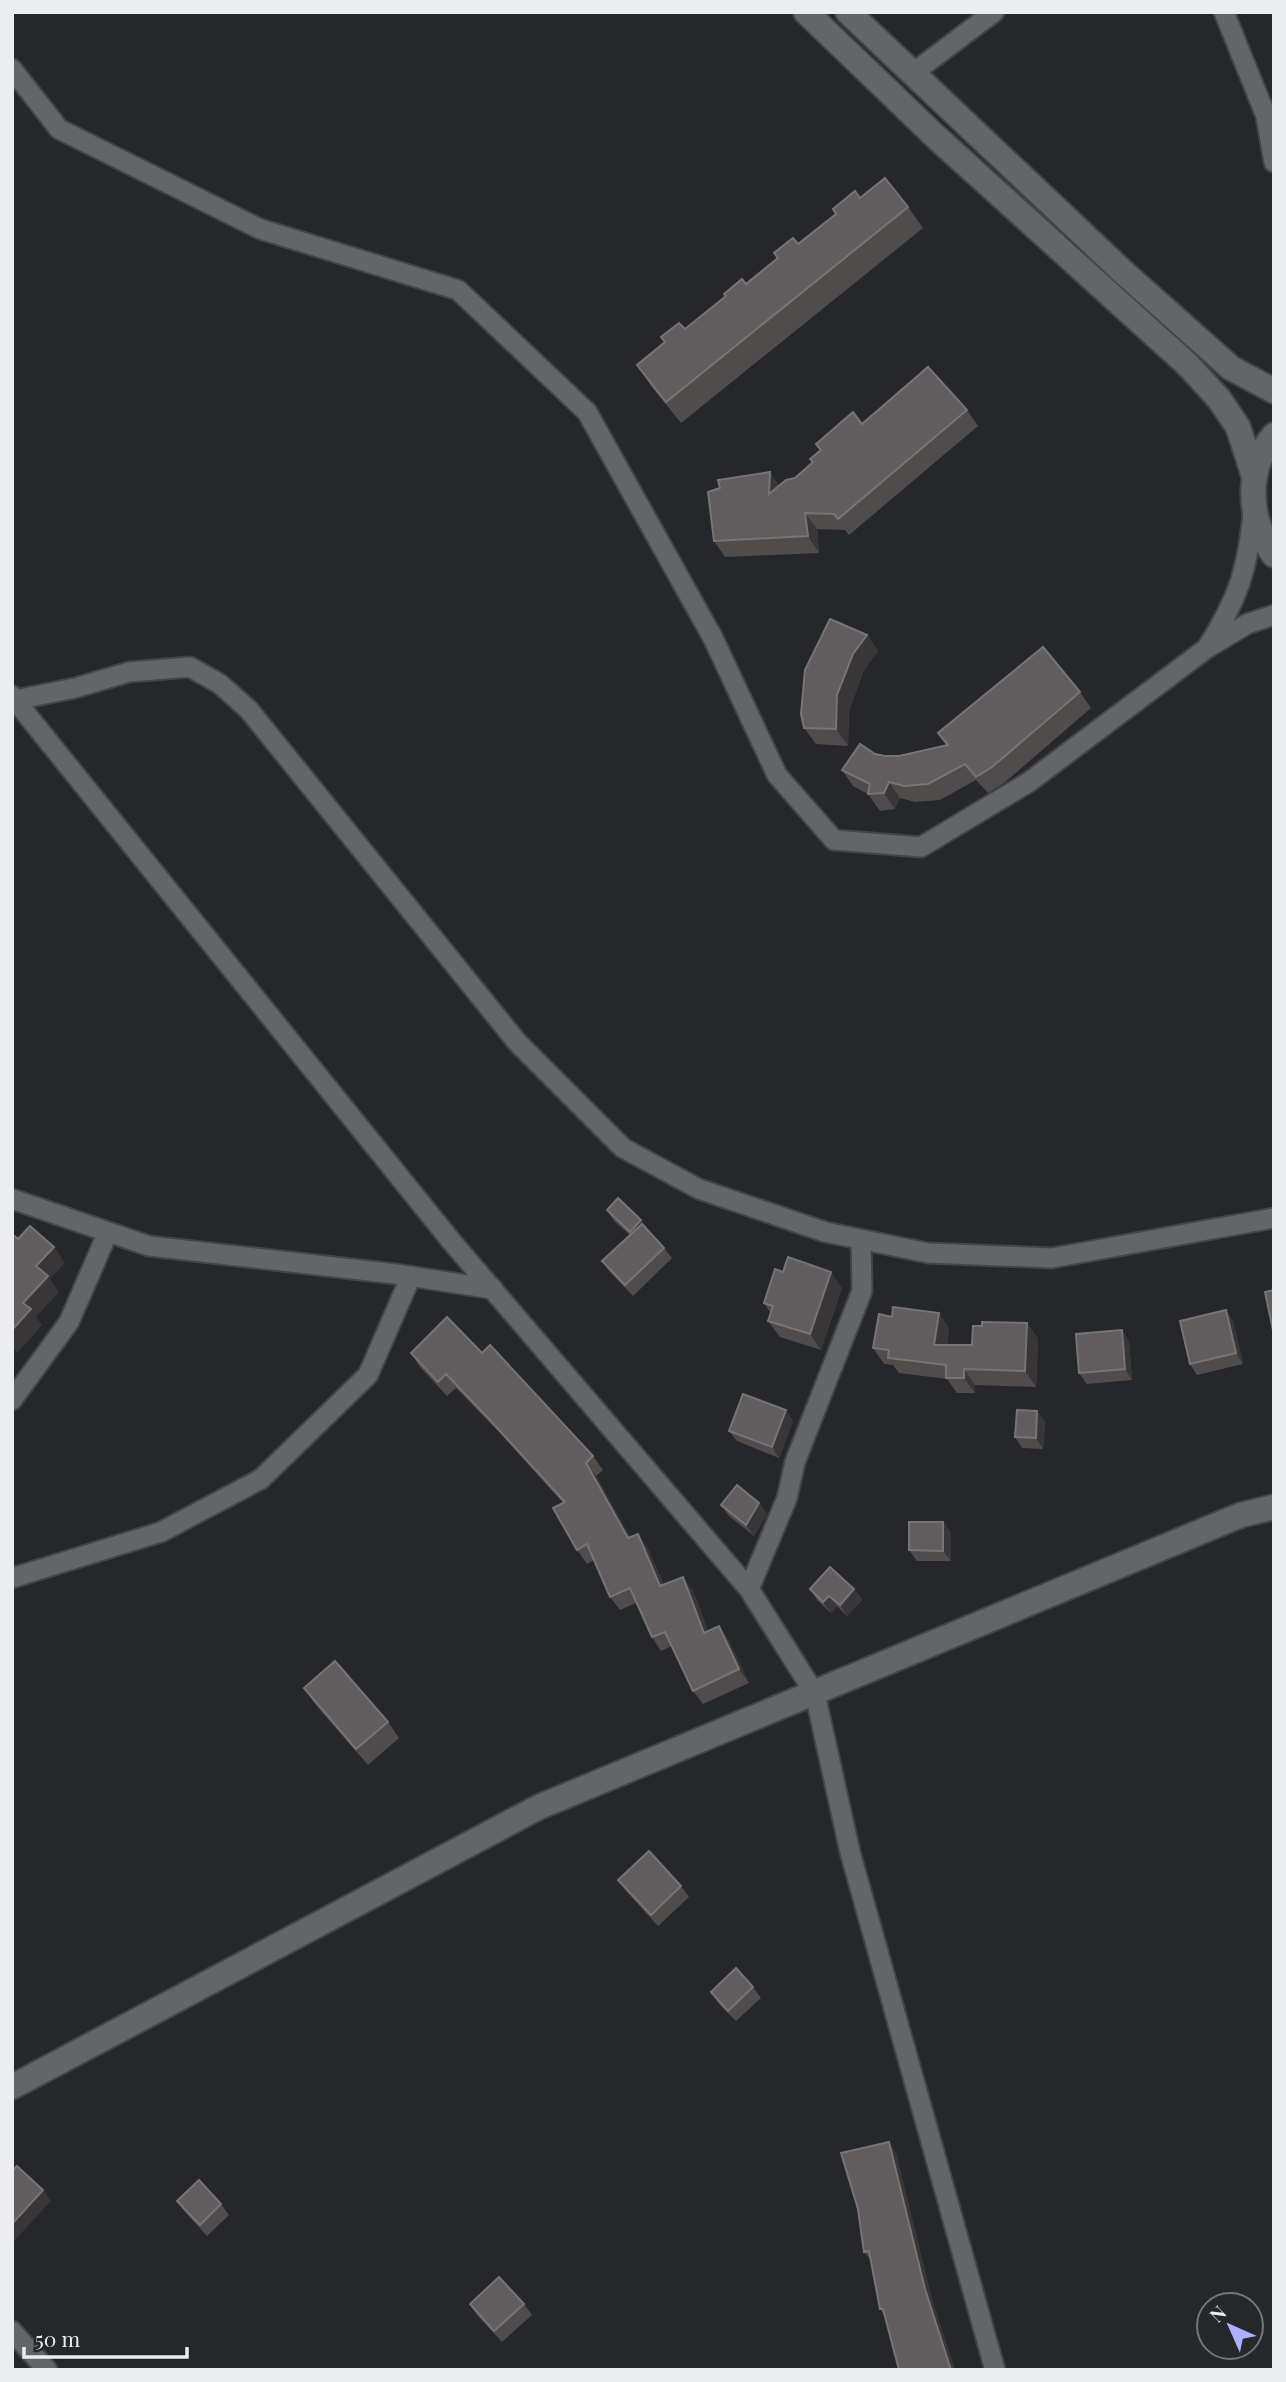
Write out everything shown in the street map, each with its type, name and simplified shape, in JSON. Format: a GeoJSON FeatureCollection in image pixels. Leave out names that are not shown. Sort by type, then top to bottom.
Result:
{"type":"FeatureCollection","features":[{"type":"Feature","properties":{"kind":"street"},"geometry":{"type":"LineString","coordinates":[[806,12],[936,137],[1188,365],[1219,398],[1238,427],[1254,476]]}},
{"type":"Feature","properties":{"kind":"street"},"geometry":{"type":"LineString","coordinates":[[848,12],[1122,271],[1231,368],[1274,391]]}},
{"type":"Feature","properties":{"kind":"street"},"geometry":{"type":"LineString","coordinates":[[913,73],[994,12]]}},
{"type":"Feature","properties":{"kind":"street"},"geometry":{"type":"LineString","coordinates":[[1224,12],[1266,116],[1274,162]]}},
{"type":"Feature","properties":{"kind":"street"},"geometry":{"type":"LineString","coordinates":[[12,69],[59,129],[249,223],[458,290],[587,412],[713,638],[777,775],[834,839],[921,846],[1029,782],[1207,648],[1247,624],[1274,614]]}},
{"type":"Feature","properties":{"kind":"street"},"geometry":{"type":"LineString","coordinates":[[1207,648],[1234,604],[1248,561],[1254,476],[1266,445],[1274,435]]}},
{"type":"Feature","properties":{"kind":"street"},"geometry":{"type":"LineString","coordinates":[[1253,509],[1263,541],[1274,555]]}},
{"type":"Feature","properties":{"kind":"street"},"geometry":{"type":"LineString","coordinates":[[995,2370],[850,1852],[815,1694],[749,1589],[493,1289],[13,699],[75,688],[129,672],[190,667],[220,684],[249,710],[517,1042],[623,1148],[699,1189],[825,1232],[928,1253],[1052,1258],[1274,1218]]}},
{"type":"Feature","properties":{"kind":"street"},"geometry":{"type":"LineString","coordinates":[[12,1199],[149,1246],[411,1276],[493,1289]]}},
{"type":"Feature","properties":{"kind":"street"},"geometry":{"type":"LineString","coordinates":[[12,1400],[69,1322],[108,1232]]}},
{"type":"Feature","properties":{"kind":"street"},"geometry":{"type":"LineString","coordinates":[[749,1589],[788,1498],[795,1462],[862,1291],[861,1240]]}},
{"type":"Feature","properties":{"kind":"street"},"geometry":{"type":"LineString","coordinates":[[12,1578],[160,1532],[261,1479],[368,1374],[411,1276]]}},
{"type":"Feature","properties":{"kind":"street"},"geometry":{"type":"LineString","coordinates":[[12,2087],[539,1807],[1241,1515],[1274,1507]]}},
{"type":"Feature","properties":{"kind":"street"},"geometry":{"type":"LineString","coordinates":[[12,2331],[47,2370]]}},
{"type":"Feature","properties":{"kind":"building"},"geometry":{"type":"Polygon","coordinates":[[[885,178],[908,207],[666,402],[637,365],[665,342],[661,337],[679,323],[685,329],[726,296],[724,294],[742,279],[746,284],[778,258],[774,253],[793,238],[798,244],[836,214],[833,209],[855,191],[860,198],[885,178]]]}},
{"type":"Feature","properties":{"kind":"building"},"geometry":{"type":"Polygon","coordinates":[[[928,367],[967,410],[838,519],[834,514],[805,513],[808,536],[714,541],[708,492],[720,488],[718,480],[770,472],[769,494],[786,480],[795,478],[813,462],[810,459],[821,450],[816,444],[853,412],[862,424],[928,367]]]}},
{"type":"Feature","properties":{"kind":"building"},"geometry":{"type":"Polygon","coordinates":[[[830,619],[867,635],[853,654],[837,695],[836,729],[804,728],[801,714],[805,670],[830,619]]]}},
{"type":"Feature","properties":{"kind":"building"},"geometry":{"type":"Polygon","coordinates":[[[1043,647],[1080,692],[992,767],[976,777],[965,764],[928,784],[904,786],[889,782],[884,793],[868,794],[870,784],[842,770],[860,744],[875,754],[885,756],[899,756],[948,745],[938,733],[1043,647]]]}},
{"type":"Feature","properties":{"kind":"building"},"geometry":{"type":"Polygon","coordinates":[[[618,1198],[641,1220],[630,1232],[607,1210],[618,1198]]]}},
{"type":"Feature","properties":{"kind":"building"},"geometry":{"type":"Polygon","coordinates":[[[642,1224],[664,1248],[625,1285],[602,1261],[642,1224]]]}},
{"type":"Feature","properties":{"kind":"building"},"geometry":{"type":"Polygon","coordinates":[[[30,1226],[54,1247],[36,1266],[48,1276],[23,1303],[31,1309],[12,1330],[12,1234],[18,1239],[30,1226]]]}},
{"type":"Feature","properties":{"kind":"building"},"geometry":{"type":"Polygon","coordinates":[[[788,1257],[831,1272],[810,1334],[768,1321],[773,1306],[764,1303],[775,1269],[783,1272],[788,1257]]]}},
{"type":"Feature","properties":{"kind":"building"},"geometry":{"type":"Polygon","coordinates":[[[1274,1290],[1274,1335],[1265,1292],[1274,1290]]]}},
{"type":"Feature","properties":{"kind":"building"},"geometry":{"type":"Polygon","coordinates":[[[893,1307],[939,1313],[934,1345],[972,1345],[973,1326],[982,1326],[982,1322],[1027,1323],[1025,1371],[964,1369],[964,1378],[946,1378],[946,1365],[888,1358],[889,1350],[873,1348],[879,1314],[892,1317],[893,1307]]]}},
{"type":"Feature","properties":{"kind":"building"},"geometry":{"type":"Polygon","coordinates":[[[1226,1310],[1236,1353],[1190,1364],[1180,1321],[1226,1310]]]}},
{"type":"Feature","properties":{"kind":"building"},"geometry":{"type":"Polygon","coordinates":[[[447,1317],[482,1353],[490,1345],[593,1456],[586,1463],[628,1538],[638,1534],[660,1586],[683,1577],[704,1633],[719,1626],[739,1669],[693,1691],[665,1632],[652,1637],[630,1588],[610,1597],[587,1544],[577,1550],[553,1508],[565,1502],[446,1374],[438,1382],[411,1353],[447,1317]]]}},
{"type":"Feature","properties":{"kind":"building"},"geometry":{"type":"Polygon","coordinates":[[[1122,1330],[1125,1369],[1079,1373],[1076,1334],[1122,1330]]]}},
{"type":"Feature","properties":{"kind":"building"},"geometry":{"type":"Polygon","coordinates":[[[743,1394],[786,1410],[772,1447],[729,1431],[743,1394]]]}},
{"type":"Feature","properties":{"kind":"building"},"geometry":{"type":"Polygon","coordinates":[[[1017,1410],[1037,1411],[1036,1438],[1015,1437],[1017,1410]]]}},
{"type":"Feature","properties":{"kind":"building"},"geometry":{"type":"Polygon","coordinates":[[[737,1485],[759,1503],[746,1525],[721,1505],[737,1485]]]}},
{"type":"Feature","properties":{"kind":"building"},"geometry":{"type":"Polygon","coordinates":[[[909,1522],[943,1522],[943,1551],[909,1550],[909,1522]]]}},
{"type":"Feature","properties":{"kind":"building"},"geometry":{"type":"Polygon","coordinates":[[[830,1567],[854,1589],[840,1605],[829,1596],[823,1602],[810,1589],[830,1567]]]}},
{"type":"Feature","properties":{"kind":"building"},"geometry":{"type":"Polygon","coordinates":[[[335,1661],[388,1722],[356,1749],[304,1688],[335,1661]]]}},
{"type":"Feature","properties":{"kind":"building"},"geometry":{"type":"Polygon","coordinates":[[[649,1851],[681,1886],[651,1915],[618,1880],[649,1851]]]}},
{"type":"Feature","properties":{"kind":"building"},"geometry":{"type":"Polygon","coordinates":[[[736,1968],[753,1987],[728,2011],[711,1992],[736,1968]]]}},
{"type":"Feature","properties":{"kind":"building"},"geometry":{"type":"Polygon","coordinates":[[[889,2142],[925,2289],[951,2370],[899,2370],[883,2309],[880,2309],[869,2251],[864,2252],[858,2209],[841,2153],[889,2142]]]}},
{"type":"Feature","properties":{"kind":"building"},"geometry":{"type":"Polygon","coordinates":[[[17,2166],[43,2190],[12,2224],[12,2171],[17,2166]]]}},
{"type":"Feature","properties":{"kind":"building"},"geometry":{"type":"Polygon","coordinates":[[[199,2180],[221,2204],[200,2225],[177,2201],[199,2180]]]}},
{"type":"Feature","properties":{"kind":"building"},"geometry":{"type":"Polygon","coordinates":[[[499,2277],[524,2304],[494,2331],[470,2304],[499,2277]]]}}]}
